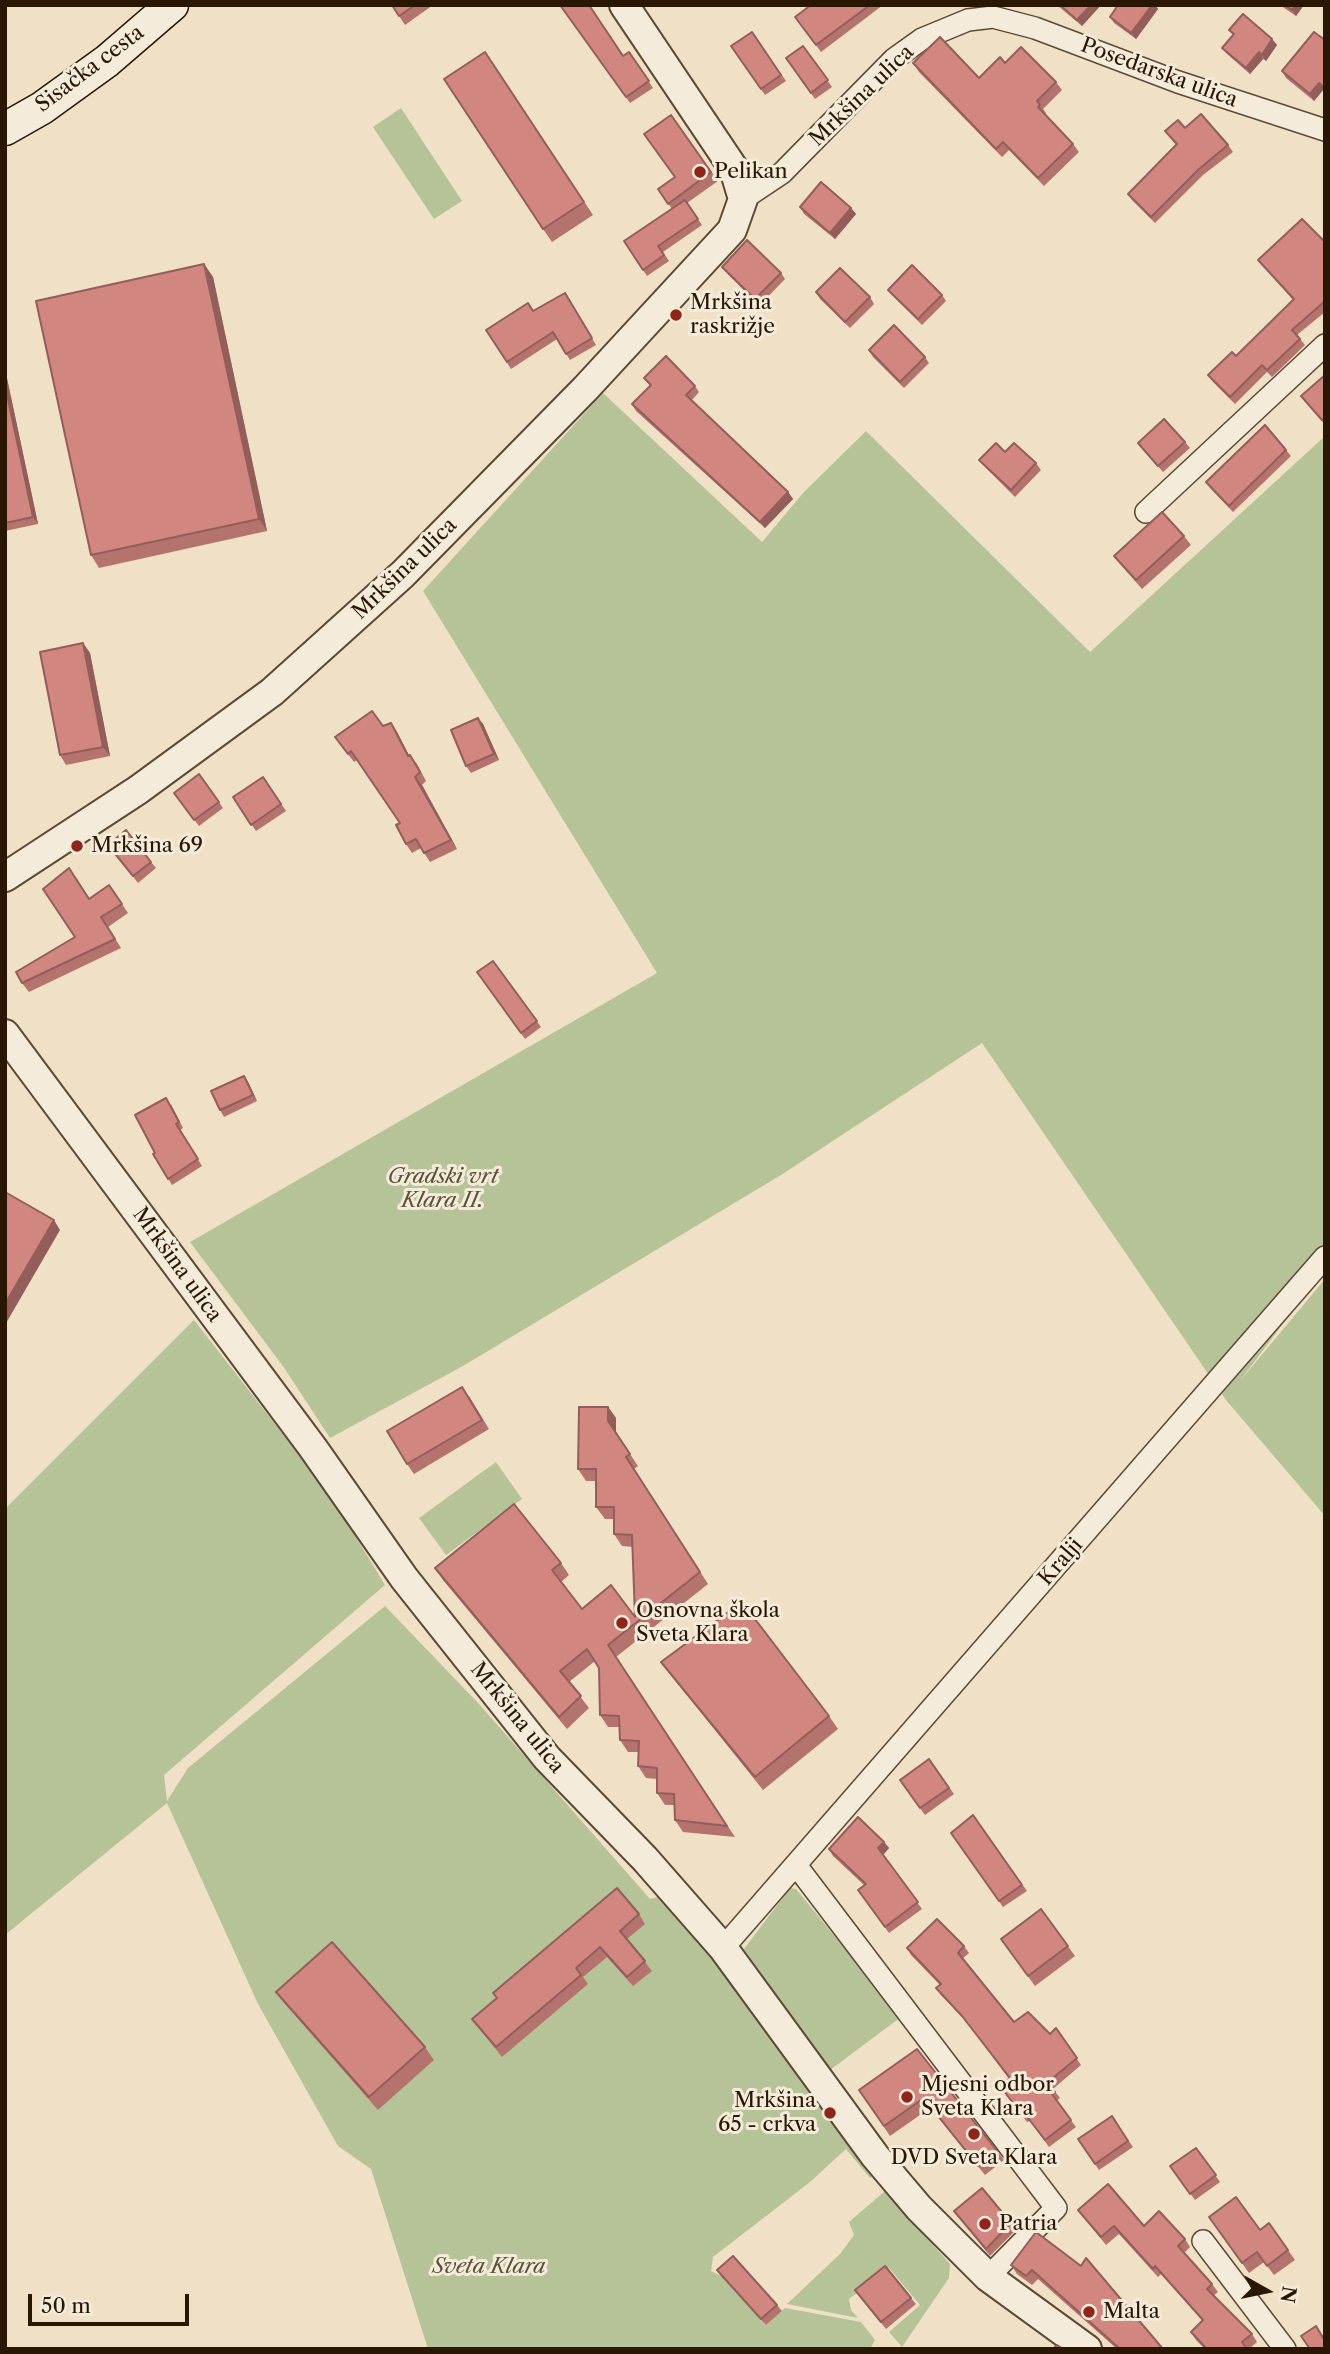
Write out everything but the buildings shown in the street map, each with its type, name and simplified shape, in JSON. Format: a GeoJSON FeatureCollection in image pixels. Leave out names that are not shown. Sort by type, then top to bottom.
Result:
{"type":"FeatureCollection","features":[{"type":"Feature","properties":{"kind":"main road","name":"Sisačka cesta"},"geometry":{"type":"LineString","coordinates":[[5,129],[42,108],[107,61],[172,5]]}},
{"type":"Feature","properties":{"kind":"street"},"geometry":{"type":"LineString","coordinates":[[624,5],[734,169],[743,198]]}},
{"type":"Feature","properties":{"kind":"street","name":"Mrkšina ulica"},"geometry":{"type":"LineString","coordinates":[[5,877],[222,730],[272,692],[403,574],[714,252],[732,230],[743,198],[782,173],[894,59],[947,26],[993,17]]}},
{"type":"Feature","properties":{"kind":"street","name":"Posedarska ulica"},"geometry":{"type":"LineString","coordinates":[[993,17],[1044,32],[1178,82],[1325,130]]}},
{"type":"Feature","properties":{"kind":"street"},"geometry":{"type":"LineString","coordinates":[[1146,512],[1325,345]]}},
{"type":"Feature","properties":{"kind":"street","name":"Mrkšina ulica"},"geometry":{"type":"LineString","coordinates":[[5,1034],[313,1448],[404,1578],[547,1758],[645,1859],[723,1948],[875,2156],[919,2208],[988,2277],[1087,2349]]}},
{"type":"Feature","properties":{"kind":"street","name":"Kralji"},"geometry":{"type":"LineString","coordinates":[[723,1948],[1325,1257]]}},
{"type":"Feature","properties":{"kind":"street"},"geometry":{"type":"LineString","coordinates":[[796,1866],[1056,2208],[988,2277]]}},
{"type":"Feature","properties":{"kind":"street"},"geometry":{"type":"LineString","coordinates":[[1203,2241],[1285,2349]]}},
{"type":"Feature","properties":{"kind":"green space"},"geometry":{"type":"Polygon","coordinates":[[[401,108],[462,201],[434,219],[373,127],[401,108]]]}},
{"type":"Feature","properties":{"kind":"green space","name":"Gradski vrt Klara II."},"geometry":{"type":"Polygon","coordinates":[[[603,393],[762,542],[804,492],[866,431],[1090,652],[1325,436],[1325,1268],[1240,1381],[1325,1279],[1325,1516],[1226,1400],[982,1043],[781,1175],[463,1366],[330,1438],[285,1369],[190,1242],[657,973],[423,591],[603,393]]]}},
{"type":"Feature","properties":{"kind":"green space","name":"Sveta Klara"},"geometry":{"type":"Polygon","coordinates":[[[194,1320],[331,1496],[385,1585],[164,1775],[167,1801],[188,1768],[385,1606],[479,1704],[650,1899],[661,1896],[714,1958],[872,2176],[870,2178],[846,2149],[810,2182],[713,2257],[711,2271],[721,2276],[766,2325],[785,2308],[861,2322],[875,2340],[870,2349],[428,2349],[371,2169],[338,2146],[258,2004],[167,1803],[5,1935],[5,1509],[194,1320]]]}},
{"type":"Feature","properties":{"kind":"green space"},"geometry":{"type":"Polygon","coordinates":[[[496,1462],[522,1499],[446,1555],[419,1518],[496,1462]]]}},
{"type":"Feature","properties":{"kind":"green space"},"geometry":{"type":"Polygon","coordinates":[[[790,1888],[796,1889],[901,2017],[830,2070],[744,1949],[790,1888]]]}},
{"type":"Feature","properties":{"kind":"green space"},"geometry":{"type":"Polygon","coordinates":[[[885,2191],[950,2264],[949,2278],[902,2347],[889,2332],[920,2305],[889,2268],[849,2299],[851,2310],[858,2318],[787,2304],[840,2254],[854,2235],[849,2222],[885,2191]]]}},
{"type":"Feature","properties":{"kind":"place","name":"Pelikan"},"geometry":{"type":"Point","coordinates":[700,172]}},
{"type":"Feature","properties":{"kind":"place","name":"Mrkšina raskrižje"},"geometry":{"type":"Point","coordinates":[676,315]}},
{"type":"Feature","properties":{"kind":"place","name":"Mrkšina 69"},"geometry":{"type":"Point","coordinates":[77,846]}},
{"type":"Feature","properties":{"kind":"place","name":"Osnovna škola Sveta Klara"},"geometry":{"type":"Point","coordinates":[622,1623]}},
{"type":"Feature","properties":{"kind":"place","name":"Mjesni odbor Sveta Klara"},"geometry":{"type":"Point","coordinates":[907,2097]}},
{"type":"Feature","properties":{"kind":"place","name":"Mrkšina 65 - crkva"},"geometry":{"type":"Point","coordinates":[830,2113]}},
{"type":"Feature","properties":{"kind":"place","name":"DVD Sveta Klara"},"geometry":{"type":"Point","coordinates":[974,2134]}},
{"type":"Feature","properties":{"kind":"place","name":"Patria"},"geometry":{"type":"Point","coordinates":[985,2224]}},
{"type":"Feature","properties":{"kind":"place","name":"Malta"},"geometry":{"type":"Point","coordinates":[1089,2312]}}]}
